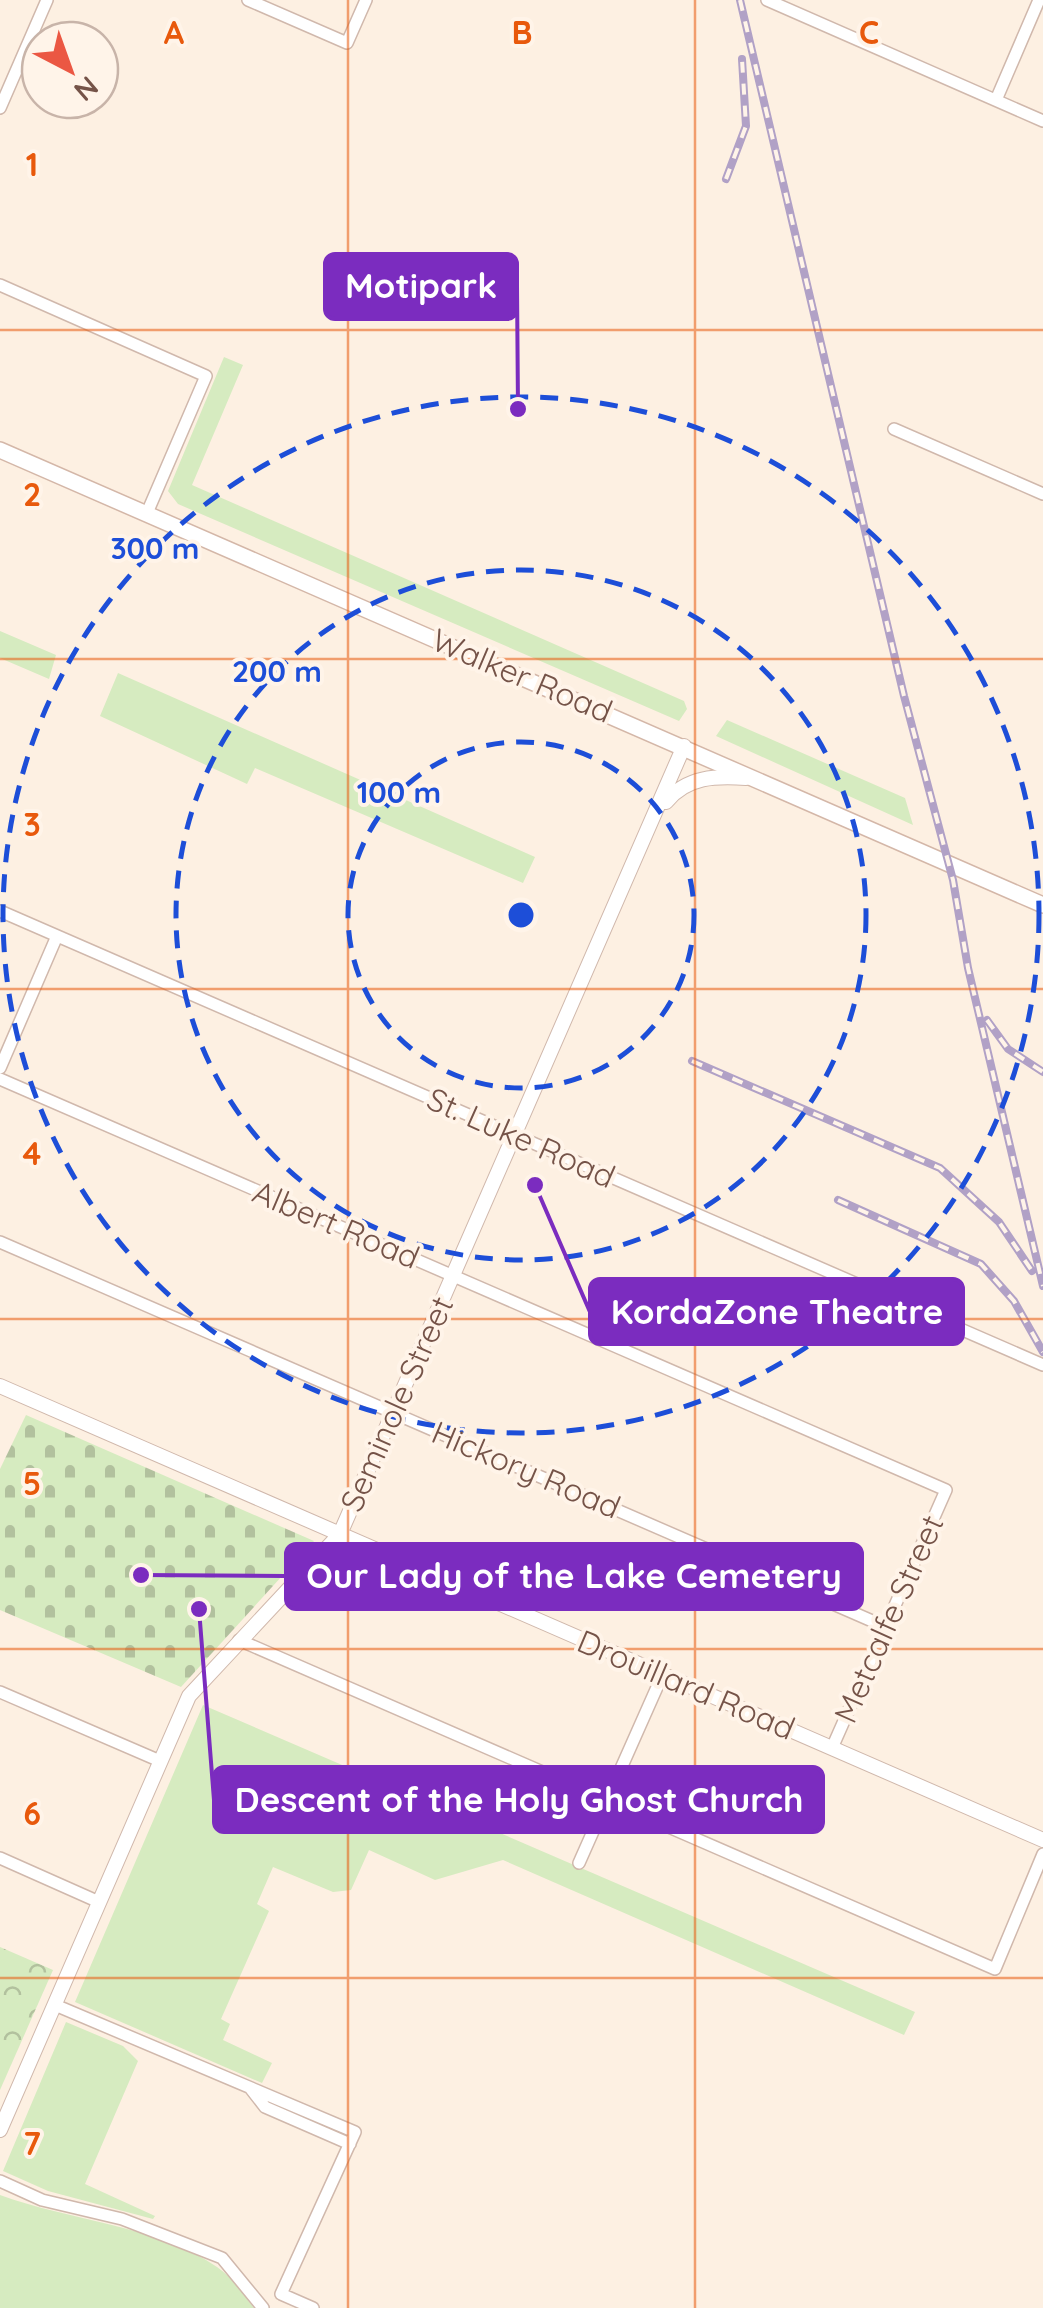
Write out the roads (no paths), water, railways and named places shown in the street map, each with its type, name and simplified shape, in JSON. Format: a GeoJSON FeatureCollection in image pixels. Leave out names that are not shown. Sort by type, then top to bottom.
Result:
{"type":"FeatureCollection","features":[{"type":"Feature","properties":{"kind":"main road","name":"Walker Road"},"geometry":{"type":"LineString","coordinates":[[0,450],[1043,905]]}},
{"type":"Feature","properties":{"kind":"street"},"geometry":{"type":"LineString","coordinates":[[0,108],[47,0]]}},
{"type":"Feature","properties":{"kind":"street"},"geometry":{"type":"LineString","coordinates":[[248,0],[347,43],[366,0]]}},
{"type":"Feature","properties":{"kind":"street"},"geometry":{"type":"LineString","coordinates":[[767,0],[1043,121]]}},
{"type":"Feature","properties":{"kind":"street"},"geometry":{"type":"LineString","coordinates":[[996,100],[1039,0]]}},
{"type":"Feature","properties":{"kind":"street"},"geometry":{"type":"LineString","coordinates":[[0,284],[206,376],[147,514]]}},
{"type":"Feature","properties":{"kind":"street"},"geometry":{"type":"LineString","coordinates":[[894,429],[1043,494]]}},
{"type":"Feature","properties":{"kind":"street","name":"Seminole Street"},"geometry":{"type":"LineString","coordinates":[[0,2130],[189,1696],[340,1534],[684,746]]}},
{"type":"Feature","properties":{"kind":"street"},"geometry":{"type":"LineString","coordinates":[[656,814],[673,793],[708,775],[756,778]]}},
{"type":"Feature","properties":{"kind":"street","name":"St. Luke Road"},"geometry":{"type":"LineString","coordinates":[[0,911],[1043,1365]]}},
{"type":"Feature","properties":{"kind":"street"},"geometry":{"type":"LineString","coordinates":[[0,1068],[58,936]]}},
{"type":"Feature","properties":{"kind":"street","name":"Albert Road"},"geometry":{"type":"LineString","coordinates":[[0,1080],[946,1490]]}},
{"type":"Feature","properties":{"kind":"street","name":"Hickory Road"},"geometry":{"type":"LineString","coordinates":[[0,1242],[886,1627]]}},
{"type":"Feature","properties":{"kind":"street","name":"Drouillard Road"},"geometry":{"type":"LineString","coordinates":[[0,1386],[1043,1840]]}},
{"type":"Feature","properties":{"kind":"street","name":"Metcalfe Street"},"geometry":{"type":"LineString","coordinates":[[832,1748],[946,1490]]}},
{"type":"Feature","properties":{"kind":"street"},"geometry":{"type":"LineString","coordinates":[[239,1640],[994,1969],[1043,1854]]}},
{"type":"Feature","properties":{"kind":"street"},"geometry":{"type":"LineString","coordinates":[[579,1863],[662,1676]]}},
{"type":"Feature","properties":{"kind":"street"},"geometry":{"type":"LineString","coordinates":[[0,1692],[160,1762]]}},
{"type":"Feature","properties":{"kind":"street"},"geometry":{"type":"LineString","coordinates":[[0,1858],[100,1902]]}},
{"type":"Feature","properties":{"kind":"street"},"geometry":{"type":"LineString","coordinates":[[56,2005],[250,2088],[265,2107],[350,2144],[281,2294],[313,2308]]}},
{"type":"Feature","properties":{"kind":"street"},"geometry":{"type":"LineString","coordinates":[[0,2182],[42,2200],[122,2219],[222,2258],[263,2308]]}},
{"type":"Feature","properties":{"kind":"railway"},"geometry":{"type":"LineString","coordinates":[[740,0],[904,696],[953,880],[968,968],[1043,1286]]}},
{"type":"Feature","properties":{"kind":"railway"},"geometry":{"type":"LineString","coordinates":[[726,179],[746,126],[742,59]]}},
{"type":"Feature","properties":{"kind":"railway"},"geometry":{"type":"LineString","coordinates":[[987,1020],[1008,1049],[1043,1072]]}},
{"type":"Feature","properties":{"kind":"railway"},"geometry":{"type":"LineString","coordinates":[[692,1061],[940,1168],[999,1222],[1032,1271]]}},
{"type":"Feature","properties":{"kind":"railway"},"geometry":{"type":"LineString","coordinates":[[838,1200],[981,1264],[1014,1301],[1043,1352]]}},
{"type":"Feature","properties":{"kind":"place","name":"Motipark"},"geometry":{"type":"Point","coordinates":[518,409]}},
{"type":"Feature","properties":{"kind":"place","name":"KordaZone Theatre"},"geometry":{"type":"Point","coordinates":[535,1185]}},
{"type":"Feature","properties":{"kind":"place","name":"Our Lady of the Lake Cemetery"},"geometry":{"type":"Point","coordinates":[141,1575]}},
{"type":"Feature","properties":{"kind":"place","name":"Descent of the Holy Ghost Church"},"geometry":{"type":"Point","coordinates":[199,1609]}}]}
